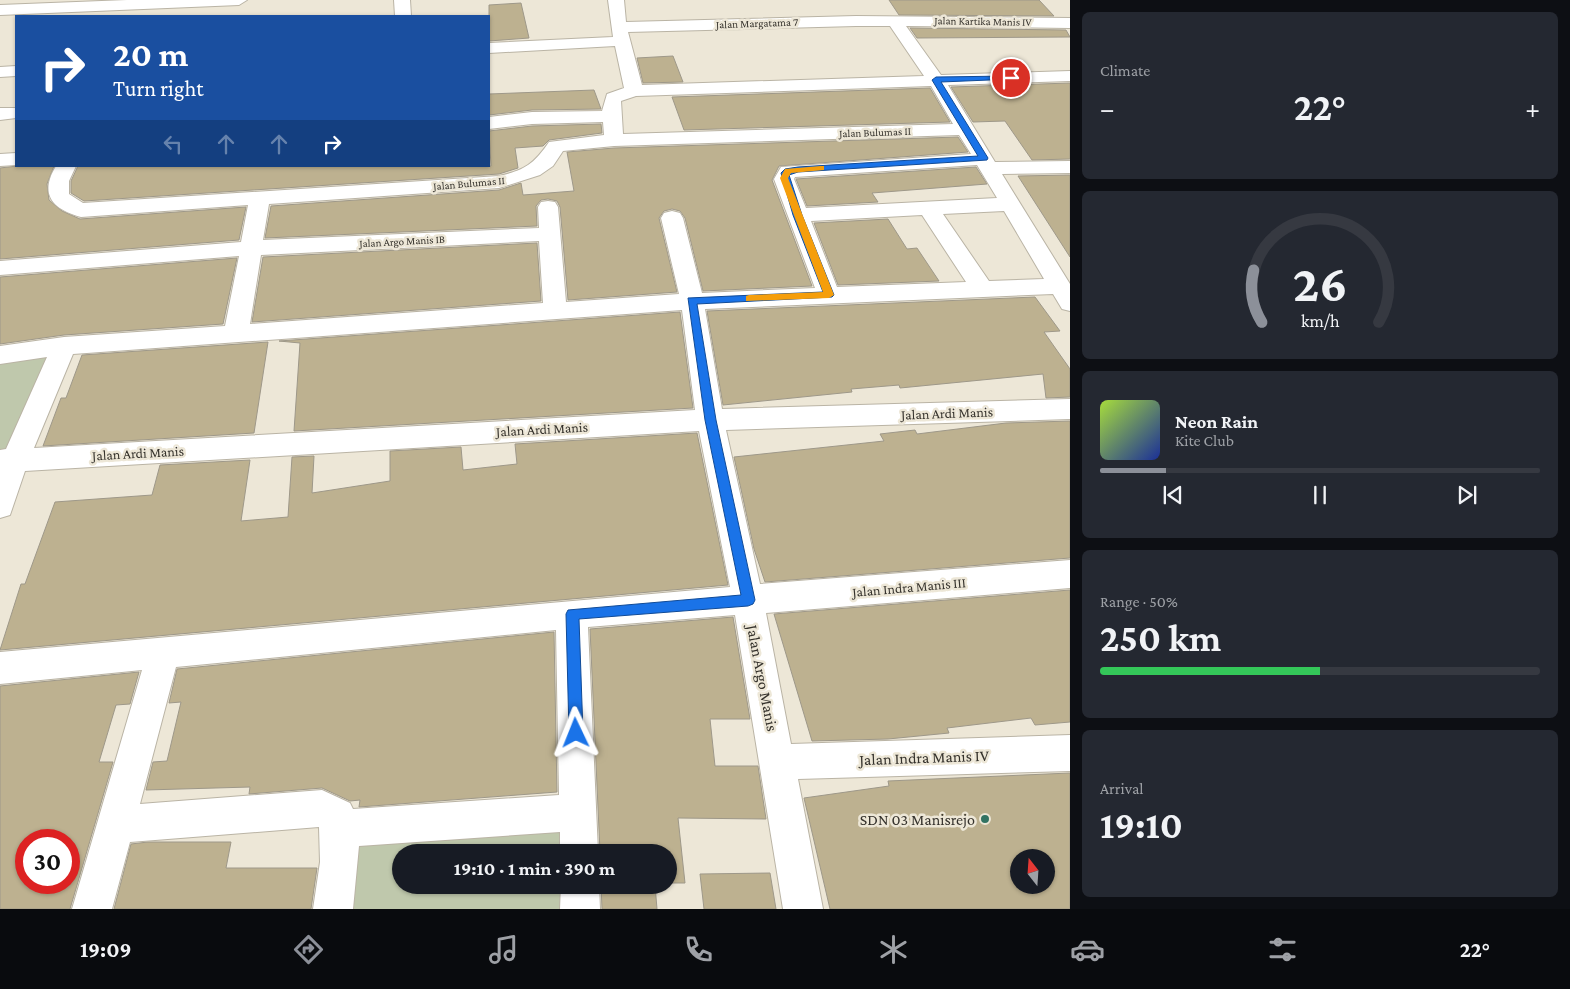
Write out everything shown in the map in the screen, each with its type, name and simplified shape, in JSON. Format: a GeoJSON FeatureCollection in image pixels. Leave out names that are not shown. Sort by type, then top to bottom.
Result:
{"type":"FeatureCollection","features":[{"type":"Feature","properties":{"kind":"street"},"geometry":{"type":"LineString","coordinates":[[0,10],[239,0]]}},
{"type":"Feature","properties":{"kind":"street"},"geometry":{"type":"LineString","coordinates":[[402,0],[403,15]]}},
{"type":"Feature","properties":{"kind":"street"},"geometry":{"type":"LineString","coordinates":[[616,0],[621,34],[634,91]]}},
{"type":"Feature","properties":{"kind":"street"},"geometry":{"type":"LineString","coordinates":[[925,6],[936,20]]}},
{"type":"Feature","properties":{"kind":"street","name":"Jalan Kartika Manis IV"},"geometry":{"type":"LineString","coordinates":[[896,22],[936,20],[1070,23]]}},
{"type":"Feature","properties":{"kind":"street","name":"Jalan Margatama 7"},"geometry":{"type":"LineString","coordinates":[[490,48],[621,34],[764,22],[896,22]]}},
{"type":"Feature","properties":{"kind":"street"},"geometry":{"type":"LineString","coordinates":[[896,22],[936,80],[1065,294]]}},
{"type":"Feature","properties":{"kind":"street"},"geometry":{"type":"LineString","coordinates":[[0,72],[15,71]]}},
{"type":"Feature","properties":{"kind":"street"},"geometry":{"type":"LineString","coordinates":[[614,140],[613,98],[634,91],[936,80],[1069,78]]}},
{"type":"Feature","properties":{"kind":"street"},"geometry":{"type":"LineString","coordinates":[[0,114],[15,113]]}},
{"type":"Feature","properties":{"kind":"street"},"geometry":{"type":"LineString","coordinates":[[490,122],[532,118],[612,116]]}},
{"type":"Feature","properties":{"kind":"street","name":"Jalan Bulumas II"},"geometry":{"type":"LineString","coordinates":[[66,167],[57,184],[60,197],[68,206],[81,210],[499,182],[522,176],[540,168],[550,160],[556,146],[614,140],[964,129]]}},
{"type":"Feature","properties":{"kind":"street"},"geometry":{"type":"LineString","coordinates":[[0,160],[15,159]]}},
{"type":"Feature","properties":{"kind":"street"},"geometry":{"type":"LineString","coordinates":[[829,295],[784,178],[788,171],[987,163],[1070,167]]}},
{"type":"Feature","properties":{"kind":"street"},"geometry":{"type":"LineString","coordinates":[[236,333],[253,248],[260,198]]}},
{"type":"Feature","properties":{"kind":"street"},"geometry":{"type":"LineString","coordinates":[[797,215],[1012,204]]}},
{"type":"Feature","properties":{"kind":"street"},"geometry":{"type":"LineString","coordinates":[[548,206],[555,310]]}},
{"type":"Feature","properties":{"kind":"street"},"geometry":{"type":"LineString","coordinates":[[928,208],[982,289]]}},
{"type":"Feature","properties":{"kind":"street","name":"Jalan Argo Manis"},"geometry":{"type":"LineString","coordinates":[[672,218],[692,301],[710,420],[748,600],[779,762],[804,909]]}},
{"type":"Feature","properties":{"kind":"street","name":"Jalan Argo Manis IB"},"geometry":{"type":"LineString","coordinates":[[0,268],[253,248],[550,234]]}},
{"type":"Feature","properties":{"kind":"street"},"geometry":{"type":"LineString","coordinates":[[0,355],[64,346],[692,301],[982,289],[1065,294]]}},
{"type":"Feature","properties":{"kind":"street"},"geometry":{"type":"LineString","coordinates":[[0,506],[8,461],[64,346]]}},
{"type":"Feature","properties":{"kind":"street","name":"Jalan Ardi Manis"},"geometry":{"type":"LineString","coordinates":[[8,461],[710,420],[1070,409]]}},
{"type":"Feature","properties":{"kind":"street","name":"Jalan Indra Manis III"},"geometry":{"type":"LineString","coordinates":[[0,668],[572,614],[1070,574]]}},
{"type":"Feature","properties":{"kind":"street"},"geometry":{"type":"LineString","coordinates":[[572,614],[579,844]]}},
{"type":"Feature","properties":{"kind":"street"},"geometry":{"type":"LineString","coordinates":[[92,909],[164,652]]}},
{"type":"Feature","properties":{"kind":"street","name":"Jalan Indra Manis IV"},"geometry":{"type":"LineString","coordinates":[[779,762],[1070,753]]}},
{"type":"Feature","properties":{"kind":"street"},"geometry":{"type":"LineString","coordinates":[[117,824],[322,808],[337,816],[340,829],[338,881],[333,909]]}},
{"type":"Feature","properties":{"kind":"street"},"geometry":{"type":"LineString","coordinates":[[340,829],[578,812]]}},
{"type":"Feature","properties":{"kind":"street"},"geometry":{"type":"LineString","coordinates":[[580,894],[580,909]]}},
{"type":"Feature","properties":{"kind":"green space"},"geometry":{"type":"Polygon","coordinates":[[[51,354],[10,451],[0,452],[0,360],[51,354]]]}},
{"type":"Feature","properties":{"kind":"green space"},"geometry":{"type":"Polygon","coordinates":[[[568,821],[569,844],[392,844],[392,894],[570,894],[571,909],[339,909],[349,837],[568,821]]]}},
{"type":"Feature","properties":{"kind":"building"},"geometry":{"type":"Polygon","coordinates":[[[889,0],[1039,0],[1054,16],[899,15],[889,0]]]}},
{"type":"Feature","properties":{"kind":"building"},"geometry":{"type":"Polygon","coordinates":[[[521,3],[529,38],[490,41],[489,5],[521,3]]]}},
{"type":"Feature","properties":{"kind":"building"},"geometry":{"type":"Polygon","coordinates":[[[910,28],[1066,30],[1070,37],[917,38],[910,28]]]}},
{"type":"Feature","properties":{"kind":"building"},"geometry":{"type":"Polygon","coordinates":[[[673,56],[683,82],[643,83],[637,58],[673,56]]]}},
{"type":"Feature","properties":{"kind":"building"},"geometry":{"type":"Polygon","coordinates":[[[1070,83],[1070,159],[1032,160],[1005,121],[973,122],[951,87],[1070,83]]]}},
{"type":"Feature","properties":{"kind":"building"},"geometry":{"type":"Polygon","coordinates":[[[930,88],[950,122],[684,130],[672,97],[930,88]]]}},
{"type":"Feature","properties":{"kind":"building"},"geometry":{"type":"Polygon","coordinates":[[[594,90],[601,109],[532,110],[490,115],[490,94],[594,90]]]}},
{"type":"Feature","properties":{"kind":"building"},"geometry":{"type":"Polygon","coordinates":[[[601,124],[602,133],[549,140],[543,146],[515,148],[518,168],[499,174],[84,201],[71,193],[71,181],[78,167],[490,167],[490,131],[532,126],[601,124]]]}},
{"type":"Feature","properties":{"kind":"building"},"geometry":{"type":"Polygon","coordinates":[[[958,137],[968,152],[779,166],[772,180],[812,286],[703,291],[685,218],[680,211],[672,209],[664,211],[659,218],[677,292],[568,300],[560,207],[557,201],[548,199],[541,200],[536,206],[537,226],[265,238],[271,206],[499,190],[521,183],[523,195],[574,191],[567,152],[614,148],[958,137]]]}},
{"type":"Feature","properties":{"kind":"building"},"geometry":{"type":"Polygon","coordinates":[[[54,167],[47,184],[49,200],[62,211],[80,219],[246,207],[239,240],[0,259],[0,168],[54,167]]]}},
{"type":"Feature","properties":{"kind":"building"},"geometry":{"type":"Polygon","coordinates":[[[976,167],[987,184],[872,193],[878,202],[807,206],[796,179],[976,167]]]}},
{"type":"Feature","properties":{"kind":"building"},"geometry":{"type":"Polygon","coordinates":[[[1070,175],[1070,257],[1018,176],[1070,175]]]}},
{"type":"Feature","properties":{"kind":"building"},"geometry":{"type":"Polygon","coordinates":[[[888,219],[907,249],[917,248],[939,281],[838,285],[814,223],[888,219]]]}},
{"type":"Feature","properties":{"kind":"building"},"geometry":{"type":"Polygon","coordinates":[[[537,243],[541,301],[252,322],[263,257],[537,243]]]}},
{"type":"Feature","properties":{"kind":"building"},"geometry":{"type":"Polygon","coordinates":[[[237,258],[223,324],[64,335],[0,344],[0,277],[237,258]]]}},
{"type":"Feature","properties":{"kind":"building"},"geometry":{"type":"Polygon","coordinates":[[[1035,297],[1060,331],[1044,332],[1070,369],[1070,397],[1046,398],[1043,374],[900,388],[899,385],[851,389],[852,392],[723,405],[707,311],[1035,297]]]}},
{"type":"Feature","properties":{"kind":"building"},"geometry":{"type":"Polygon","coordinates":[[[680,312],[693,408],[294,431],[300,343],[279,341],[680,312]]]}},
{"type":"Feature","properties":{"kind":"building"},"geometry":{"type":"Polygon","coordinates":[[[268,342],[254,433],[43,446],[61,398],[66,398],[82,355],[268,342]]]}},
{"type":"Feature","properties":{"kind":"building"},"geometry":{"type":"Polygon","coordinates":[[[1070,421],[1070,558],[765,582],[754,549],[734,457],[884,441],[880,434],[915,430],[917,434],[1006,423],[1070,421]]]}},
{"type":"Feature","properties":{"kind":"building"},"geometry":{"type":"Polygon","coordinates":[[[697,433],[728,585],[0,650],[21,584],[25,584],[55,502],[152,495],[160,465],[250,460],[241,521],[288,517],[292,457],[314,456],[312,493],[390,481],[390,451],[461,447],[463,470],[517,464],[515,444],[697,433]]]}},
{"type":"Feature","properties":{"kind":"building"},"geometry":{"type":"Polygon","coordinates":[[[1070,590],[1070,722],[1035,725],[1031,718],[947,728],[949,733],[888,739],[812,741],[774,614],[1070,590]]]}},
{"type":"Feature","properties":{"kind":"building"},"geometry":{"type":"Polygon","coordinates":[[[733,617],[750,719],[710,719],[715,766],[758,766],[766,819],[678,818],[685,883],[677,883],[677,844],[600,844],[590,629],[733,617]]]}},
{"type":"Feature","properties":{"kind":"building"},"geometry":{"type":"Polygon","coordinates":[[[554,632],[557,792],[359,807],[360,800],[350,801],[322,788],[249,794],[250,787],[146,790],[153,762],[167,761],[181,702],[169,703],[177,669],[554,632]]]}},
{"type":"Feature","properties":{"kind":"building"},"geometry":{"type":"Polygon","coordinates":[[[139,672],[130,704],[116,705],[99,762],[113,762],[80,875],[80,829],[15,829],[15,894],[74,894],[70,909],[0,909],[0,686],[139,672]]]}},
{"type":"Feature","properties":{"kind":"building","name":"SDN 03 Manisrejo"},"geometry":{"type":"Polygon","coordinates":[[[1070,773],[1070,909],[830,909],[804,798],[889,786],[888,781],[1070,773]]]}},
{"type":"Feature","properties":{"kind":"building"},"geometry":{"type":"Polygon","coordinates":[[[148,842],[231,842],[226,868],[317,868],[311,909],[114,909],[131,844],[148,842]]]}},
{"type":"Feature","properties":{"kind":"building"},"geometry":{"type":"Polygon","coordinates":[[[770,873],[776,909],[704,909],[700,874],[770,873]]]}},
{"type":"Feature","properties":{"kind":"building"},"geometry":{"type":"Polygon","coordinates":[[[601,894],[656,894],[657,909],[602,909],[601,894]]]}},
{"type":"Feature","properties":{"kind":"slow traffic"},"geometry":{"type":"LineString","coordinates":[[749,298],[829,295],[784,178],[784,174],[788,171],[821,168]]}},
{"type":"Feature","properties":{"kind":"place","name":"SDN 03 Manisrejo"},"geometry":{"type":"Point","coordinates":[985,819]}},
{"type":"Feature","properties":{"kind":"route"},"geometry":{"type":"LineString","coordinates":[[576,733],[572,614],[748,600],[710,420],[692,301],[829,295],[797,215],[784,174],[788,171],[798,170],[984,158],[964,129],[936,80],[1011,78]]}}]}
